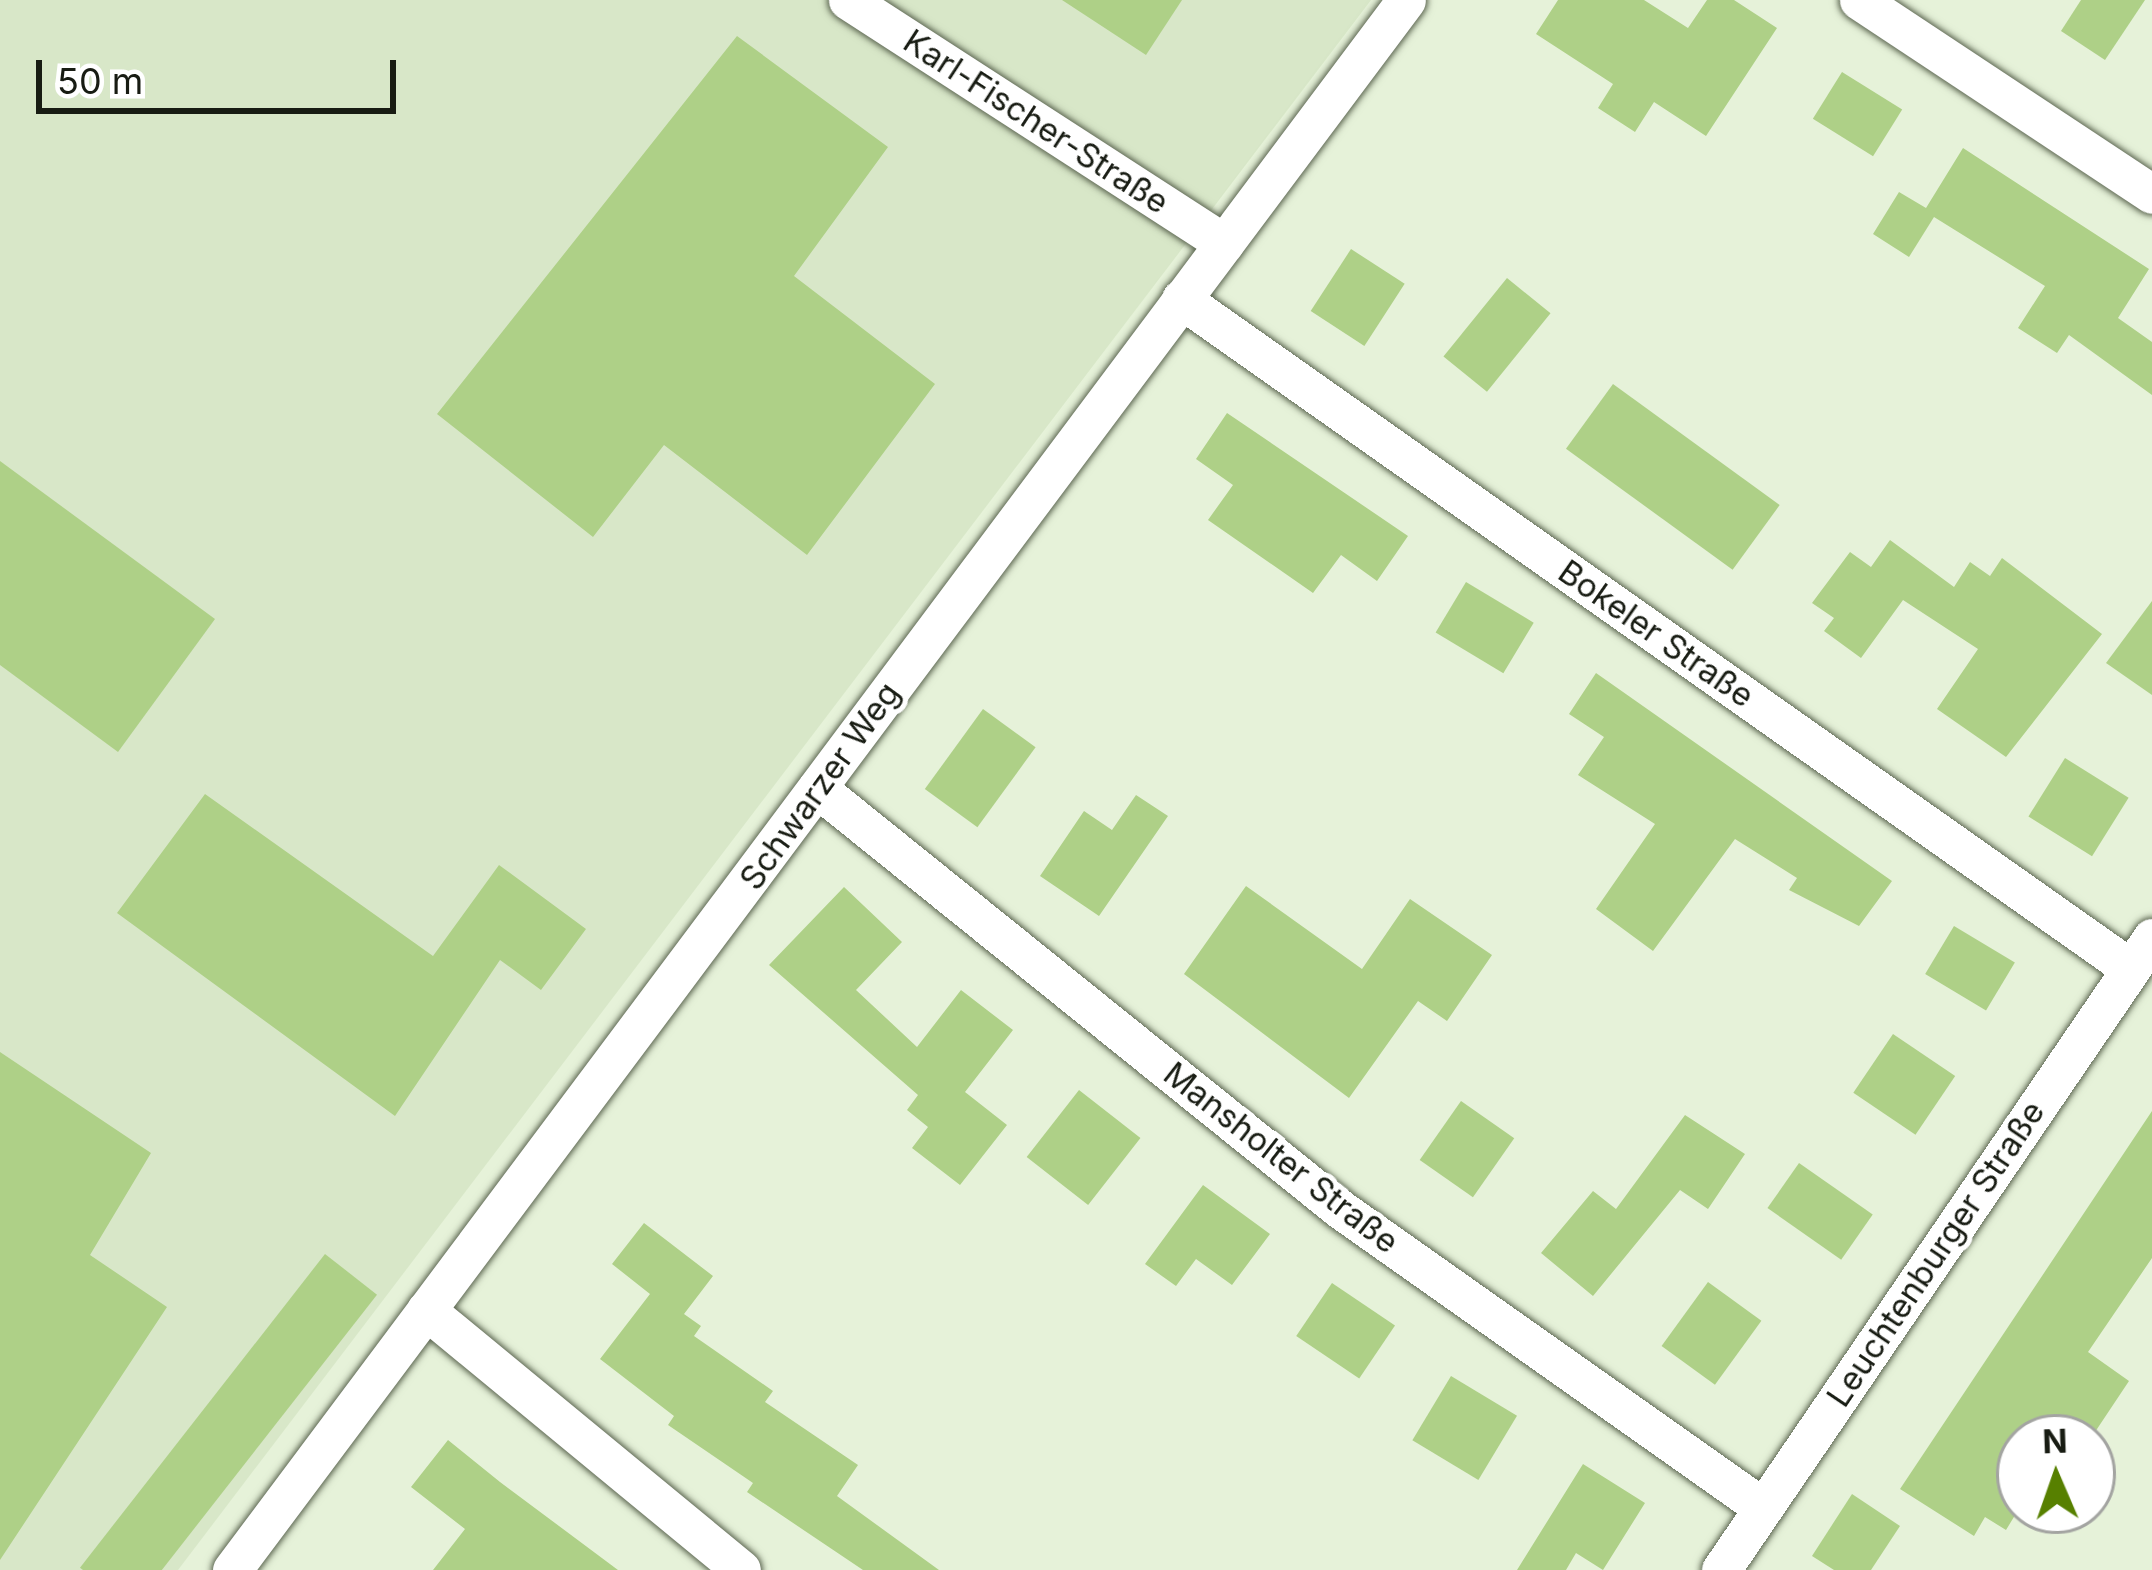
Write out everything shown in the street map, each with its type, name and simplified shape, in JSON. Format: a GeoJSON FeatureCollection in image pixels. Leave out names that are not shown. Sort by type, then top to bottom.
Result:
{"type":"FeatureCollection","features":[{"type":"Feature","properties":{"kind":"street","name":"Karl-Fischer-Straße"},"geometry":{"type":"LineString","coordinates":[[848,0],[1224,243]]}},
{"type":"Feature","properties":{"kind":"street","name":"Schwarzer Weg"},"geometry":{"type":"LineString","coordinates":[[232,1570],[1406,0]]}},
{"type":"Feature","properties":{"kind":"street"},"geometry":{"type":"LineString","coordinates":[[1859,0],[2152,194]]}},
{"type":"Feature","properties":{"kind":"street","name":"Bokeler Straße"},"geometry":{"type":"LineString","coordinates":[[1181,299],[2141,953]]}},
{"type":"Feature","properties":{"kind":"street","name":"Mansholter Straße"},"geometry":{"type":"LineString","coordinates":[[817,788],[1340,1209],[1762,1507]]}},
{"type":"Feature","properties":{"kind":"street","name":"Leuchtenburger Straße"},"geometry":{"type":"LineString","coordinates":[[1720,1570],[2141,953]]}},
{"type":"Feature","properties":{"kind":"street"},"geometry":{"type":"LineString","coordinates":[[426,1310],[741,1570]]}},
{"type":"Feature","properties":{"kind":"shaded area"},"geometry":{"type":"Polygon","coordinates":[[[0,0],[1371,0],[178,1570],[0,1570],[0,0]]]}},
{"type":"Feature","properties":{"kind":"building"},"geometry":{"type":"Polygon","coordinates":[[[1062,0],[1182,0],[1146,55],[1062,0]]]}},
{"type":"Feature","properties":{"kind":"building"},"geometry":{"type":"Polygon","coordinates":[[[1558,0],[1644,0],[1688,28],[1707,0],[1734,0],[1777,28],[1706,136],[1654,102],[1635,132],[1598,108],[1613,84],[1536,34],[1558,0]]]}},
{"type":"Feature","properties":{"kind":"building"},"geometry":{"type":"Polygon","coordinates":[[[2081,0],[2145,0],[2105,60],[2061,31],[2081,0]]]}},
{"type":"Feature","properties":{"kind":"building"},"geometry":{"type":"Polygon","coordinates":[[[737,36],[888,147],[794,276],[935,384],[807,555],[664,445],[593,537],[437,414],[737,36]]]}},
{"type":"Feature","properties":{"kind":"building"},"geometry":{"type":"Polygon","coordinates":[[[1842,72],[1902,110],[1873,156],[1813,119],[1842,72]]]}},
{"type":"Feature","properties":{"kind":"building"},"geometry":{"type":"Polygon","coordinates":[[[1963,148],[2149,269],[2118,318],[2152,342],[2152,395],[2069,335],[2057,353],[2018,328],[2045,286],[1934,217],[1909,257],[1873,234],[1899,192],[1926,208],[1963,148]]]}},
{"type":"Feature","properties":{"kind":"building"},"geometry":{"type":"Polygon","coordinates":[[[1351,249],[1405,284],[1364,346],[1311,311],[1351,249]]]}},
{"type":"Feature","properties":{"kind":"building"},"geometry":{"type":"Polygon","coordinates":[[[1507,278],[1551,313],[1487,392],[1443,356],[1507,278]]]}},
{"type":"Feature","properties":{"kind":"building"},"geometry":{"type":"Polygon","coordinates":[[[1613,384],[1780,505],[1733,570],[1566,449],[1613,384]]]}},
{"type":"Feature","properties":{"kind":"building"},"geometry":{"type":"Polygon","coordinates":[[[1227,413],[1408,536],[1377,581],[1341,555],[1313,593],[1208,520],[1233,485],[1196,459],[1227,413]]]}},
{"type":"Feature","properties":{"kind":"building"},"geometry":{"type":"Polygon","coordinates":[[[0,461],[215,619],[118,752],[0,665],[0,461]]]}},
{"type":"Feature","properties":{"kind":"building"},"geometry":{"type":"Polygon","coordinates":[[[1890,540],[1954,587],[1970,562],[1990,576],[2002,558],[2102,634],[2006,757],[1937,709],[1978,649],[1903,600],[1861,658],[1824,631],[1834,618],[1812,603],[1850,552],[1871,567],[1890,540]]]}},
{"type":"Feature","properties":{"kind":"building"},"geometry":{"type":"Polygon","coordinates":[[[1466,582],[1534,623],[1503,673],[1436,633],[1466,582]]]}},
{"type":"Feature","properties":{"kind":"building"},"geometry":{"type":"Polygon","coordinates":[[[2152,601],[2152,695],[2106,663],[2152,601]]]}},
{"type":"Feature","properties":{"kind":"building"},"geometry":{"type":"Polygon","coordinates":[[[1596,673],[1892,881],[1859,926],[1789,890],[1797,878],[1735,839],[1653,951],[1596,909],[1655,824],[1578,775],[1604,737],[1569,714],[1596,673]]]}},
{"type":"Feature","properties":{"kind":"building"},"geometry":{"type":"Polygon","coordinates":[[[983,709],[1036,747],[977,827],[925,789],[983,709]]]}},
{"type":"Feature","properties":{"kind":"building"},"geometry":{"type":"Polygon","coordinates":[[[2065,758],[2129,798],[2092,856],[2028,817],[2065,758]]]}},
{"type":"Feature","properties":{"kind":"building"},"geometry":{"type":"Polygon","coordinates":[[[205,794],[433,956],[499,865],[586,929],[541,990],[500,960],[395,1116],[117,913],[205,794]]]}},
{"type":"Feature","properties":{"kind":"building"},"geometry":{"type":"Polygon","coordinates":[[[1136,795],[1168,816],[1099,916],[1040,876],[1084,811],[1112,830],[1136,795]]]}},
{"type":"Feature","properties":{"kind":"building"},"geometry":{"type":"Polygon","coordinates":[[[1246,886],[1362,969],[1410,899],[1492,955],[1447,1021],[1418,1001],[1349,1098],[1184,974],[1246,886]]]}},
{"type":"Feature","properties":{"kind":"building"},"geometry":{"type":"Polygon","coordinates":[[[844,887],[902,942],[856,990],[917,1047],[961,990],[1013,1030],[965,1092],[1007,1125],[960,1185],[912,1148],[928,1127],[907,1110],[918,1095],[769,965],[844,887]]]}},
{"type":"Feature","properties":{"kind":"building"},"geometry":{"type":"Polygon","coordinates":[[[1954,926],[2015,963],[1986,1011],[1925,974],[1954,926]]]}},
{"type":"Feature","properties":{"kind":"building"},"geometry":{"type":"Polygon","coordinates":[[[1893,1034],[1955,1076],[1915,1135],[1853,1093],[1893,1034]]]}},
{"type":"Feature","properties":{"kind":"building"},"geometry":{"type":"Polygon","coordinates":[[[0,1052],[151,1153],[90,1255],[167,1307],[0,1560],[0,1052]]]}},
{"type":"Feature","properties":{"kind":"building"},"geometry":{"type":"Polygon","coordinates":[[[1079,1090],[1140,1138],[1088,1205],[1027,1157],[1079,1090]]]}},
{"type":"Feature","properties":{"kind":"building"},"geometry":{"type":"Polygon","coordinates":[[[1461,1101],[1514,1138],[1473,1197],[1420,1160],[1461,1101]]]}},
{"type":"Feature","properties":{"kind":"building"},"geometry":{"type":"Polygon","coordinates":[[[2152,1111],[2152,1258],[2088,1352],[2129,1381],[2107,1414],[1996,1414],[1996,1524],[1985,1517],[1974,1536],[1900,1489],[2152,1111]]]}},
{"type":"Feature","properties":{"kind":"building"},"geometry":{"type":"Polygon","coordinates":[[[1685,1115],[1745,1154],[1708,1209],[1680,1190],[1593,1296],[1541,1253],[1593,1191],[1616,1209],[1685,1115]]]}},
{"type":"Feature","properties":{"kind":"building"},"geometry":{"type":"Polygon","coordinates":[[[1799,1163],[1873,1215],[1841,1260],[1767,1208],[1799,1163]]]}},
{"type":"Feature","properties":{"kind":"building"},"geometry":{"type":"Polygon","coordinates":[[[1203,1185],[1270,1234],[1232,1285],[1196,1259],[1176,1286],[1145,1264],[1203,1185]]]}},
{"type":"Feature","properties":{"kind":"building"},"geometry":{"type":"Polygon","coordinates":[[[644,1223],[713,1276],[684,1314],[701,1326],[694,1336],[773,1391],[765,1402],[858,1465],[837,1496],[939,1570],[863,1570],[747,1492],[753,1483],[668,1425],[674,1416],[600,1359],[650,1294],[612,1264],[644,1223]]]}},
{"type":"Feature","properties":{"kind":"building"},"geometry":{"type":"Polygon","coordinates":[[[325,1254],[377,1295],[162,1570],[80,1568],[325,1254]]]}},
{"type":"Feature","properties":{"kind":"building"},"geometry":{"type":"Polygon","coordinates":[[[1708,1282],[1761,1321],[1715,1385],[1662,1346],[1708,1282]]]}},
{"type":"Feature","properties":{"kind":"building"},"geometry":{"type":"Polygon","coordinates":[[[1332,1283],[1395,1325],[1359,1379],[1296,1336],[1332,1283]]]}},
{"type":"Feature","properties":{"kind":"building"},"geometry":{"type":"Polygon","coordinates":[[[1451,1376],[1517,1416],[1478,1480],[1412,1440],[1451,1376]]]}},
{"type":"Feature","properties":{"kind":"building"},"geometry":{"type":"Polygon","coordinates":[[[448,1440],[618,1570],[433,1570],[465,1529],[411,1487],[448,1440]]]}},
{"type":"Feature","properties":{"kind":"building"},"geometry":{"type":"Polygon","coordinates":[[[1583,1464],[1645,1503],[1603,1570],[1576,1553],[1566,1570],[1517,1570],[1583,1464]]]}},
{"type":"Feature","properties":{"kind":"building"},"geometry":{"type":"Polygon","coordinates":[[[1852,1494],[1900,1526],[1871,1570],[1834,1570],[1812,1556],[1852,1494]]]}}]}
